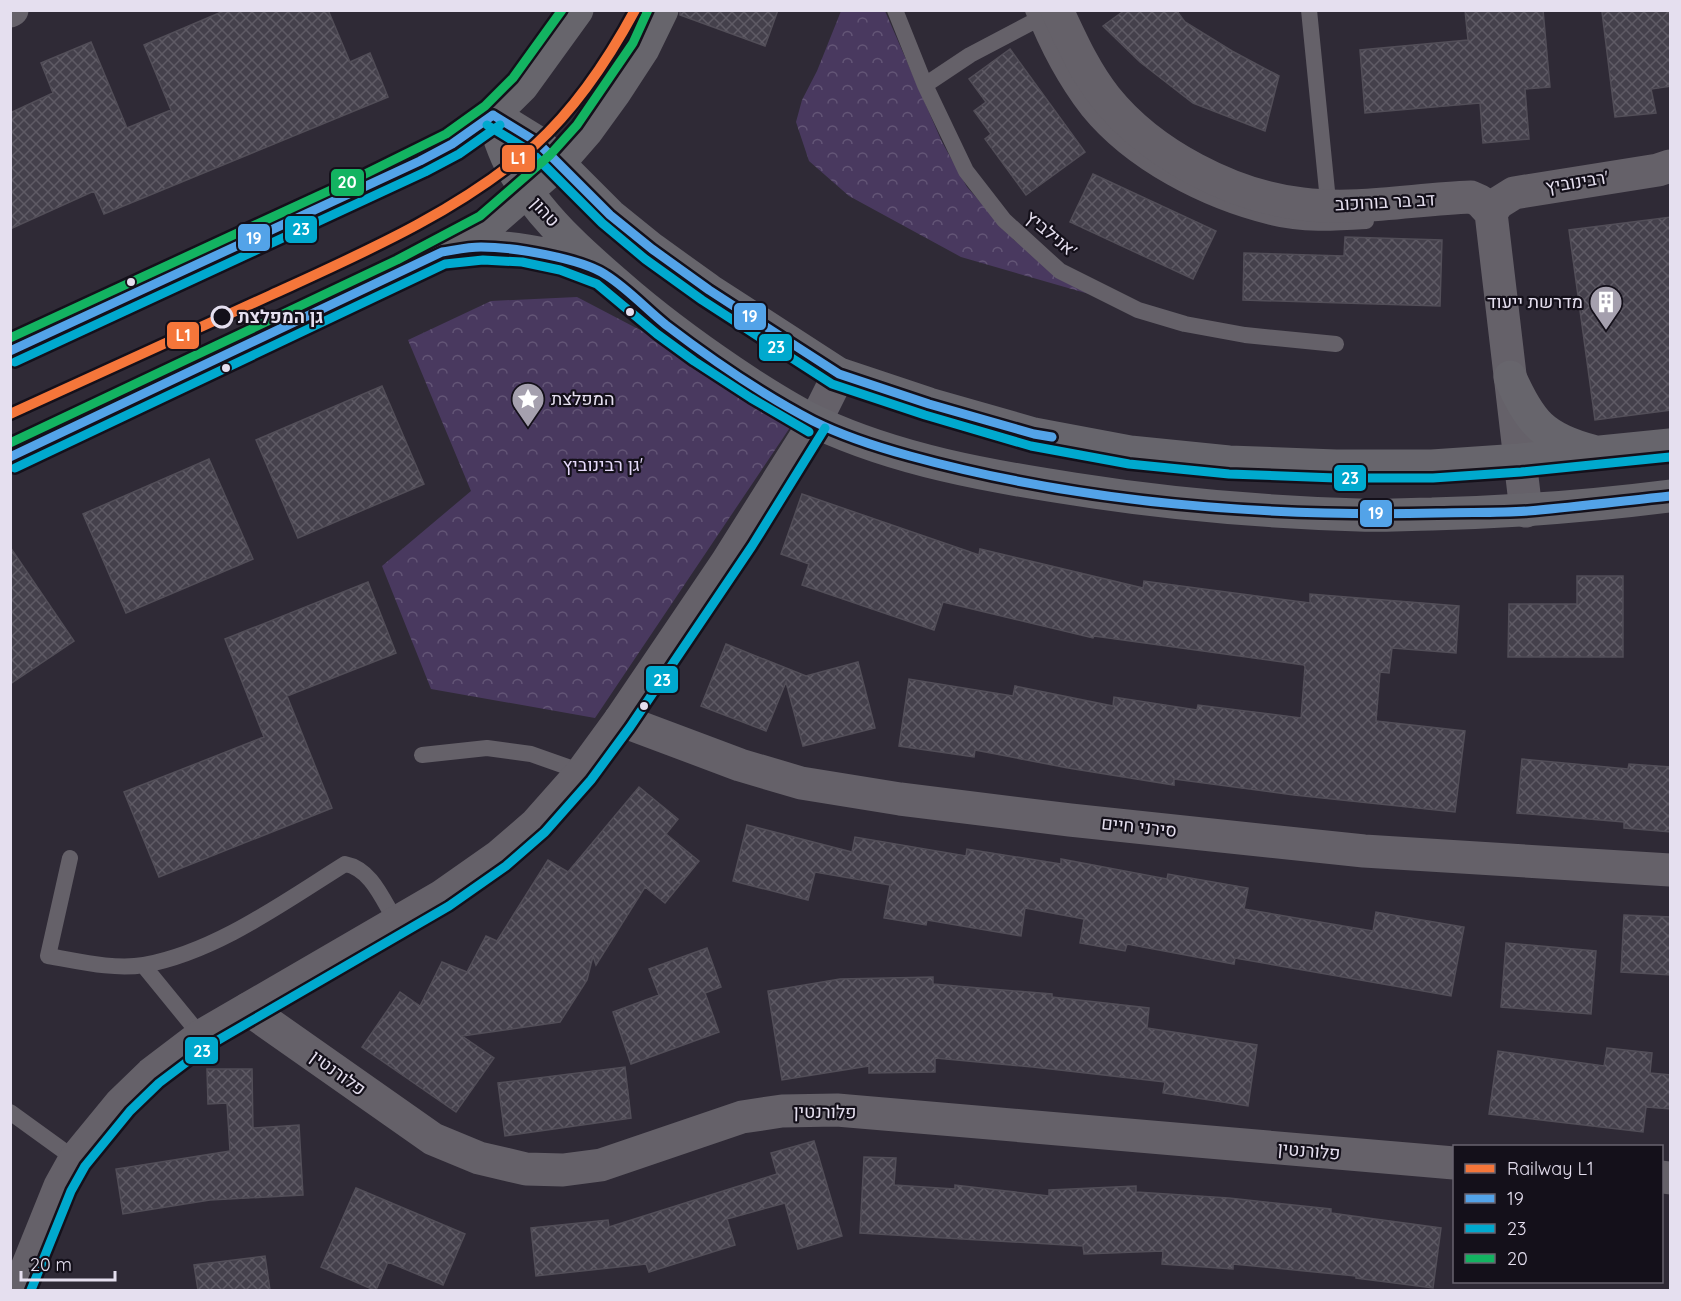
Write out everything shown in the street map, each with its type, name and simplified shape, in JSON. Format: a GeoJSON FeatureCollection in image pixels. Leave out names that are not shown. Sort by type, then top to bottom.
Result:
{"type":"FeatureCollection","features":[{"type":"Feature","properties":{"kind":"main road"},"geometry":{"type":"LineString","coordinates":[[10,351],[452,144],[493,115],[522,86],[578,10]]}},
{"type":"Feature","properties":{"kind":"main road"},"geometry":{"type":"LineString","coordinates":[[10,457],[442,252],[488,226],[559,163],[586,132],[642,49],[662,10]]}},
{"type":"Feature","properties":{"kind":"main road"},"geometry":{"type":"LineString","coordinates":[[493,115],[537,142],[610,215],[652,249],[709,290],[839,374],[929,404],[1034,434],[1130,452],[1229,462],[1336,466],[1432,466],[1602,453],[1671,445]]}},
{"type":"Feature","properties":{"kind":"main road","name":"טהון"},"geometry":{"type":"LineString","coordinates":[[493,115],[510,164],[527,193],[581,252],[605,274],[666,325],[774,399],[815,422],[854,438],[910,456],[1020,481],[1115,496],[1217,508],[1361,515],[1526,511],[1671,496]]}},
{"type":"Feature","properties":{"kind":"main road"},"geometry":{"type":"LineString","coordinates":[[442,252],[479,247],[512,249],[562,259],[605,274]]}},
{"type":"Feature","properties":{"kind":"main road"},"geometry":{"type":"LineString","coordinates":[[1510,377],[1523,406],[1532,419],[1547,432],[1562,441],[1602,453]]}},
{"type":"Feature","properties":{"kind":"street","name":"דב בר בורוכוב"},"geometry":{"type":"LineString","coordinates":[[1046,13],[1075,50],[1106,98],[1143,134],[1183,164],[1270,199],[1303,204],[1330,215],[1366,205],[1471,197],[1480,201],[1491,213]]}},
{"type":"Feature","properties":{"kind":"street","name":"רבינוביץ'"},"geometry":{"type":"LineString","coordinates":[[1491,213],[1498,203],[1514,193],[1671,166]]}},
{"type":"Feature","properties":{"kind":"street"},"geometry":{"type":"LineString","coordinates":[[1491,213],[1526,511]]}},
{"type":"Feature","properties":{"kind":"street"},"geometry":{"type":"LineString","coordinates":[[25,1282],[38,1238],[60,1186],[75,1159],[121,1103],[151,1074],[201,1036],[442,896],[500,856],[536,824],[582,772],[620,720],[742,539],[815,422],[839,374]]}},
{"type":"Feature","properties":{"kind":"street","name":"סירני חיים"},"geometry":{"type":"LineString","coordinates":[[620,720],[740,765],[801,783],[900,798],[1082,821],[1364,851],[1671,870]]}},
{"type":"Feature","properties":{"kind":"street","name":"פלורנטין"},"geometry":{"type":"LineString","coordinates":[[248,1009],[433,1139],[479,1158],[526,1168],[563,1170],[601,1165],[742,1117],[782,1111],[837,1110],[1453,1163]]}},
{"type":"Feature","properties":{"kind":"lane","name":"אנילביץ'"},"geometry":{"type":"LineString","coordinates":[[895,10],[925,85],[966,171],[1004,220],[1060,271],[1138,310],[1185,324],[1245,335],[1336,344]]}},
{"type":"Feature","properties":{"kind":"lane"},"geometry":{"type":"LineString","coordinates":[[1309,10],[1330,215]]}},
{"type":"Feature","properties":{"kind":"lane"},"geometry":{"type":"LineString","coordinates":[[925,85],[970,55],[1046,13]]}},
{"type":"Feature","properties":{"kind":"lane"},"geometry":{"type":"LineString","coordinates":[[422,755],[496,749],[531,754],[582,772]]}},
{"type":"Feature","properties":{"kind":"lane"},"geometry":{"type":"LineString","coordinates":[[70,858],[48,956],[107,965],[143,965],[191,951],[255,921],[345,864],[356,866],[370,878],[397,923]]}},
{"type":"Feature","properties":{"kind":"lane"},"geometry":{"type":"LineString","coordinates":[[143,965],[201,1036]]}},
{"type":"Feature","properties":{"kind":"lane"},"geometry":{"type":"LineString","coordinates":[[10,1112],[75,1159]]}},
{"type":"Feature","properties":{"kind":"green space"},"geometry":{"type":"Polygon","coordinates":[[[841,11],[885,11],[942,142],[967,187],[1014,240],[1096,296],[961,257],[849,196],[809,161],[796,122],[802,100],[817,71],[841,11]]]}},
{"type":"Feature","properties":{"kind":"green space","name":"גן רבינוביץ'"},"geometry":{"type":"Polygon","coordinates":[[[577,297],[642,331],[791,426],[595,718],[431,689],[382,566],[471,491],[408,340],[491,301],[577,297]]]}},
{"type":"Feature","properties":{"kind":"building"},"geometry":{"type":"Polygon","coordinates":[[[226,10],[328,10],[350,62],[370,53],[388,97],[104,214],[94,191],[10,229],[10,113],[53,93],[41,63],[91,42],[127,128],[171,110],[144,45],[226,10]]]}},
{"type":"Feature","properties":{"kind":"building"},"geometry":{"type":"Polygon","coordinates":[[[680,10],[778,10],[765,46],[680,15],[680,10]]]}},
{"type":"Feature","properties":{"kind":"building"},"geometry":{"type":"Polygon","coordinates":[[[1125,10],[1176,10],[1185,22],[1279,76],[1265,131],[1193,103],[1140,62],[1103,26],[1125,10]]]}},
{"type":"Feature","properties":{"kind":"building"},"geometry":{"type":"Polygon","coordinates":[[[1465,10],[1543,10],[1550,87],[1525,89],[1529,139],[1483,143],[1480,103],[1365,113],[1360,50],[1468,40],[1465,10]]]}},
{"type":"Feature","properties":{"kind":"building"},"geometry":{"type":"Polygon","coordinates":[[[1671,10],[1671,86],[1651,89],[1656,113],[1615,117],[1602,12],[1671,10]]]}},
{"type":"Feature","properties":{"kind":"building"},"geometry":{"type":"Polygon","coordinates":[[[1010,49],[1085,152],[1026,195],[985,139],[991,134],[974,111],[986,102],[969,79],[1010,49]]]}},
{"type":"Feature","properties":{"kind":"building"},"geometry":{"type":"Polygon","coordinates":[[[1093,174],[1216,231],[1193,279],[1070,222],[1093,174]]]}},
{"type":"Feature","properties":{"kind":"building","name":"מדרשת ייעוד"},"geometry":{"type":"Polygon","coordinates":[[[1671,217],[1671,410],[1595,420],[1569,230],[1671,217]]]}},
{"type":"Feature","properties":{"kind":"building"},"geometry":{"type":"Polygon","coordinates":[[[1345,237],[1442,240],[1440,306],[1243,300],[1244,253],[1344,256],[1345,237]]]}},
{"type":"Feature","properties":{"kind":"building"},"geometry":{"type":"Polygon","coordinates":[[[382,386],[424,484],[298,538],[256,440],[382,386]]]}},
{"type":"Feature","properties":{"kind":"building"},"geometry":{"type":"Polygon","coordinates":[[[209,459],[253,559],[126,613],[83,514],[209,459]]]}},
{"type":"Feature","properties":{"kind":"building"},"geometry":{"type":"Polygon","coordinates":[[[802,494],[979,555],[980,549],[1143,588],[1144,581],[1310,603],[1310,594],[1459,606],[1456,653],[1392,648],[1389,673],[1380,672],[1376,721],[1465,731],[1455,812],[1294,795],[1174,779],[1174,785],[975,750],[974,757],[899,746],[909,679],[1013,696],[1015,686],[1113,706],[1114,697],[1197,710],[1198,705],[1301,718],[1305,667],[1304,665],[1094,636],[1093,638],[943,602],[934,630],[802,585],[809,564],[781,554],[802,494]]]}},
{"type":"Feature","properties":{"kind":"building"},"geometry":{"type":"Polygon","coordinates":[[[10,547],[74,641],[10,684],[10,547]]]}},
{"type":"Feature","properties":{"kind":"building"},"geometry":{"type":"Polygon","coordinates":[[[1577,576],[1623,576],[1623,657],[1508,657],[1509,604],[1577,604],[1577,576]]]}},
{"type":"Feature","properties":{"kind":"building"},"geometry":{"type":"Polygon","coordinates":[[[368,582],[396,653],[287,696],[332,808],[159,877],[124,792],[264,737],[225,639],[368,582]]]}},
{"type":"Feature","properties":{"kind":"building"},"geometry":{"type":"Polygon","coordinates":[[[726,644],[806,676],[858,662],[875,728],[803,746],[786,682],[766,731],[701,706],[726,644]]]}},
{"type":"Feature","properties":{"kind":"building"},"geometry":{"type":"Polygon","coordinates":[[[1522,759],[1628,769],[1629,764],[1671,767],[1671,832],[1624,828],[1624,822],[1517,813],[1522,759]]]}},
{"type":"Feature","properties":{"kind":"building"},"geometry":{"type":"Polygon","coordinates":[[[639,787],[678,819],[666,834],[699,861],[665,903],[645,887],[596,965],[593,956],[587,980],[560,1022],[462,1036],[494,1058],[456,1112],[362,1047],[400,992],[420,1006],[442,962],[467,972],[486,936],[497,941],[548,860],[568,872],[639,787]]]}},
{"type":"Feature","properties":{"kind":"building"},"geometry":{"type":"Polygon","coordinates":[[[747,825],[852,852],[855,837],[966,856],[967,849],[1061,864],[1061,859],[1167,879],[1168,874],[1248,888],[1244,909],[1373,931],[1376,912],[1464,927],[1451,996],[1235,958],[1234,964],[1127,944],[1125,951],[1080,943],[1084,919],[1025,908],[1021,936],[927,920],[926,925],[884,918],[890,885],[815,872],[808,900],[733,881],[747,825]]]}},
{"type":"Feature","properties":{"kind":"building"},"geometry":{"type":"Polygon","coordinates":[[[1624,915],[1671,917],[1671,975],[1621,972],[1624,915]]]}},
{"type":"Feature","properties":{"kind":"building"},"geometry":{"type":"Polygon","coordinates":[[[1506,943],[1596,951],[1591,1014],[1501,1007],[1506,943]]]}},
{"type":"Feature","properties":{"kind":"building"},"geometry":{"type":"Polygon","coordinates":[[[707,948],[721,987],[705,993],[719,1032],[631,1064],[613,1012],[659,995],[649,969],[707,948]]]}},
{"type":"Feature","properties":{"kind":"building"},"geometry":{"type":"Polygon","coordinates":[[[933,977],[933,984],[1052,994],[1052,997],[1149,1008],[1147,1028],[1257,1045],[1248,1106],[1163,1093],[1165,1082],[935,1058],[935,1072],[869,1073],[869,1066],[782,1080],[768,991],[840,979],[933,977]]]}},
{"type":"Feature","properties":{"kind":"building"},"geometry":{"type":"Polygon","coordinates":[[[1607,1048],[1652,1053],[1650,1073],[1671,1075],[1671,1109],[1646,1107],[1643,1132],[1489,1114],[1498,1051],[1604,1066],[1607,1048]]]}},
{"type":"Feature","properties":{"kind":"building"},"geometry":{"type":"Polygon","coordinates":[[[625,1067],[631,1118],[505,1136],[498,1083],[625,1067]]]}},
{"type":"Feature","properties":{"kind":"building"},"geometry":{"type":"Polygon","coordinates":[[[207,1069],[252,1069],[253,1128],[299,1125],[303,1195],[210,1200],[123,1214],[116,1169],[230,1151],[227,1103],[208,1104],[207,1069]]]}},
{"type":"Feature","properties":{"kind":"building"},"geometry":{"type":"Polygon","coordinates":[[[814,1141],[842,1236],[798,1249],[785,1203],[727,1219],[735,1245],[649,1272],[646,1264],[536,1276],[531,1228],[608,1220],[609,1227],[777,1174],[771,1153],[814,1141]]]}},
{"type":"Feature","properties":{"kind":"building"},"geometry":{"type":"Polygon","coordinates":[[[864,1157],[896,1158],[894,1185],[955,1189],[955,1185],[1049,1196],[1049,1190],[1136,1186],[1136,1192],[1229,1198],[1331,1209],[1331,1213],[1441,1228],[1433,1288],[1356,1278],[1356,1276],[1233,1264],[1233,1269],[1162,1264],[1163,1251],[1084,1254],[1083,1246],[860,1233],[864,1157]]]}},
{"type":"Feature","properties":{"kind":"building"},"geometry":{"type":"Polygon","coordinates":[[[356,1188],[465,1234],[443,1285],[388,1262],[374,1290],[321,1267],[356,1188]]]}},
{"type":"Feature","properties":{"kind":"building"},"geometry":{"type":"Polygon","coordinates":[[[265,1256],[270,1290],[198,1290],[194,1265],[265,1256]]]}},
{"type":"Feature","properties":{"kind":"rail line","name":"L1"},"geometry":{"type":"LineString","coordinates":[[10,414],[375,247],[474,191],[535,145],[565,115],[603,65],[635,10]]}},
{"type":"Feature","properties":{"kind":"transit line","name":"20"},"geometry":{"type":"LineString","coordinates":[[10,338],[357,178],[446,134],[485,106],[513,78],[562,10]]}},
{"type":"Feature","properties":{"kind":"transit line","name":"20"},"geometry":{"type":"LineString","coordinates":[[10,443],[397,260],[480,216],[550,155],[577,125],[633,43],[648,10]]}},
{"type":"Feature","properties":{"kind":"transit line","name":"19"},"geometry":{"type":"LineString","coordinates":[[493,115],[537,142],[610,215],[652,249],[709,290],[839,374],[929,404],[1052,437]]}},
{"type":"Feature","properties":{"kind":"transit line","name":"19"},"geometry":{"type":"LineString","coordinates":[[10,351],[420,161],[452,144],[493,115]]}},
{"type":"Feature","properties":{"kind":"transit line","name":"23"},"geometry":{"type":"LineString","coordinates":[[487,125],[530,151],[602,223],[645,259],[702,300],[832,384],[925,415],[1031,446],[1129,464],[1229,474],[1336,478],[1433,478],[1670,457]]}},
{"type":"Feature","properties":{"kind":"transit line","name":"23"},"geometry":{"type":"LineString","coordinates":[[15,362],[425,172],[459,154],[500,125]]}},
{"type":"Feature","properties":{"kind":"transit line","name":"19"},"geometry":{"type":"LineString","coordinates":[[10,457],[442,252],[481,247],[546,255],[595,269],[614,281],[666,325],[719,364],[813,421],[873,445],[975,472],[1105,496],[1172,504],[1304,512],[1371,514],[1517,512],[1670,496]]}},
{"type":"Feature","properties":{"kind":"transit line","name":"23"},"geometry":{"type":"LineString","coordinates":[[15,468],[445,264],[483,260],[522,262],[560,270],[597,284],[657,334],[694,361],[809,432]]}},
{"type":"Feature","properties":{"kind":"transit line","name":"23"},"geometry":{"type":"LineString","coordinates":[[31,1290],[71,1191],[85,1166],[130,1111],[159,1083],[208,1046],[449,906],[506,866],[545,832],[591,780],[630,727],[752,546],[825,428]]}},
{"type":"Feature","properties":{"kind":"place","name":"גן המפלצת"},"geometry":{"type":"Point","coordinates":[222,317]}},
{"type":"Feature","properties":{"kind":"place","name":"מדרשת ייעוד"},"geometry":{"type":"Point","coordinates":[1606,331]}},
{"type":"Feature","properties":{"kind":"place","name":"המפלצת"},"geometry":{"type":"Point","coordinates":[528,428]}}]}
